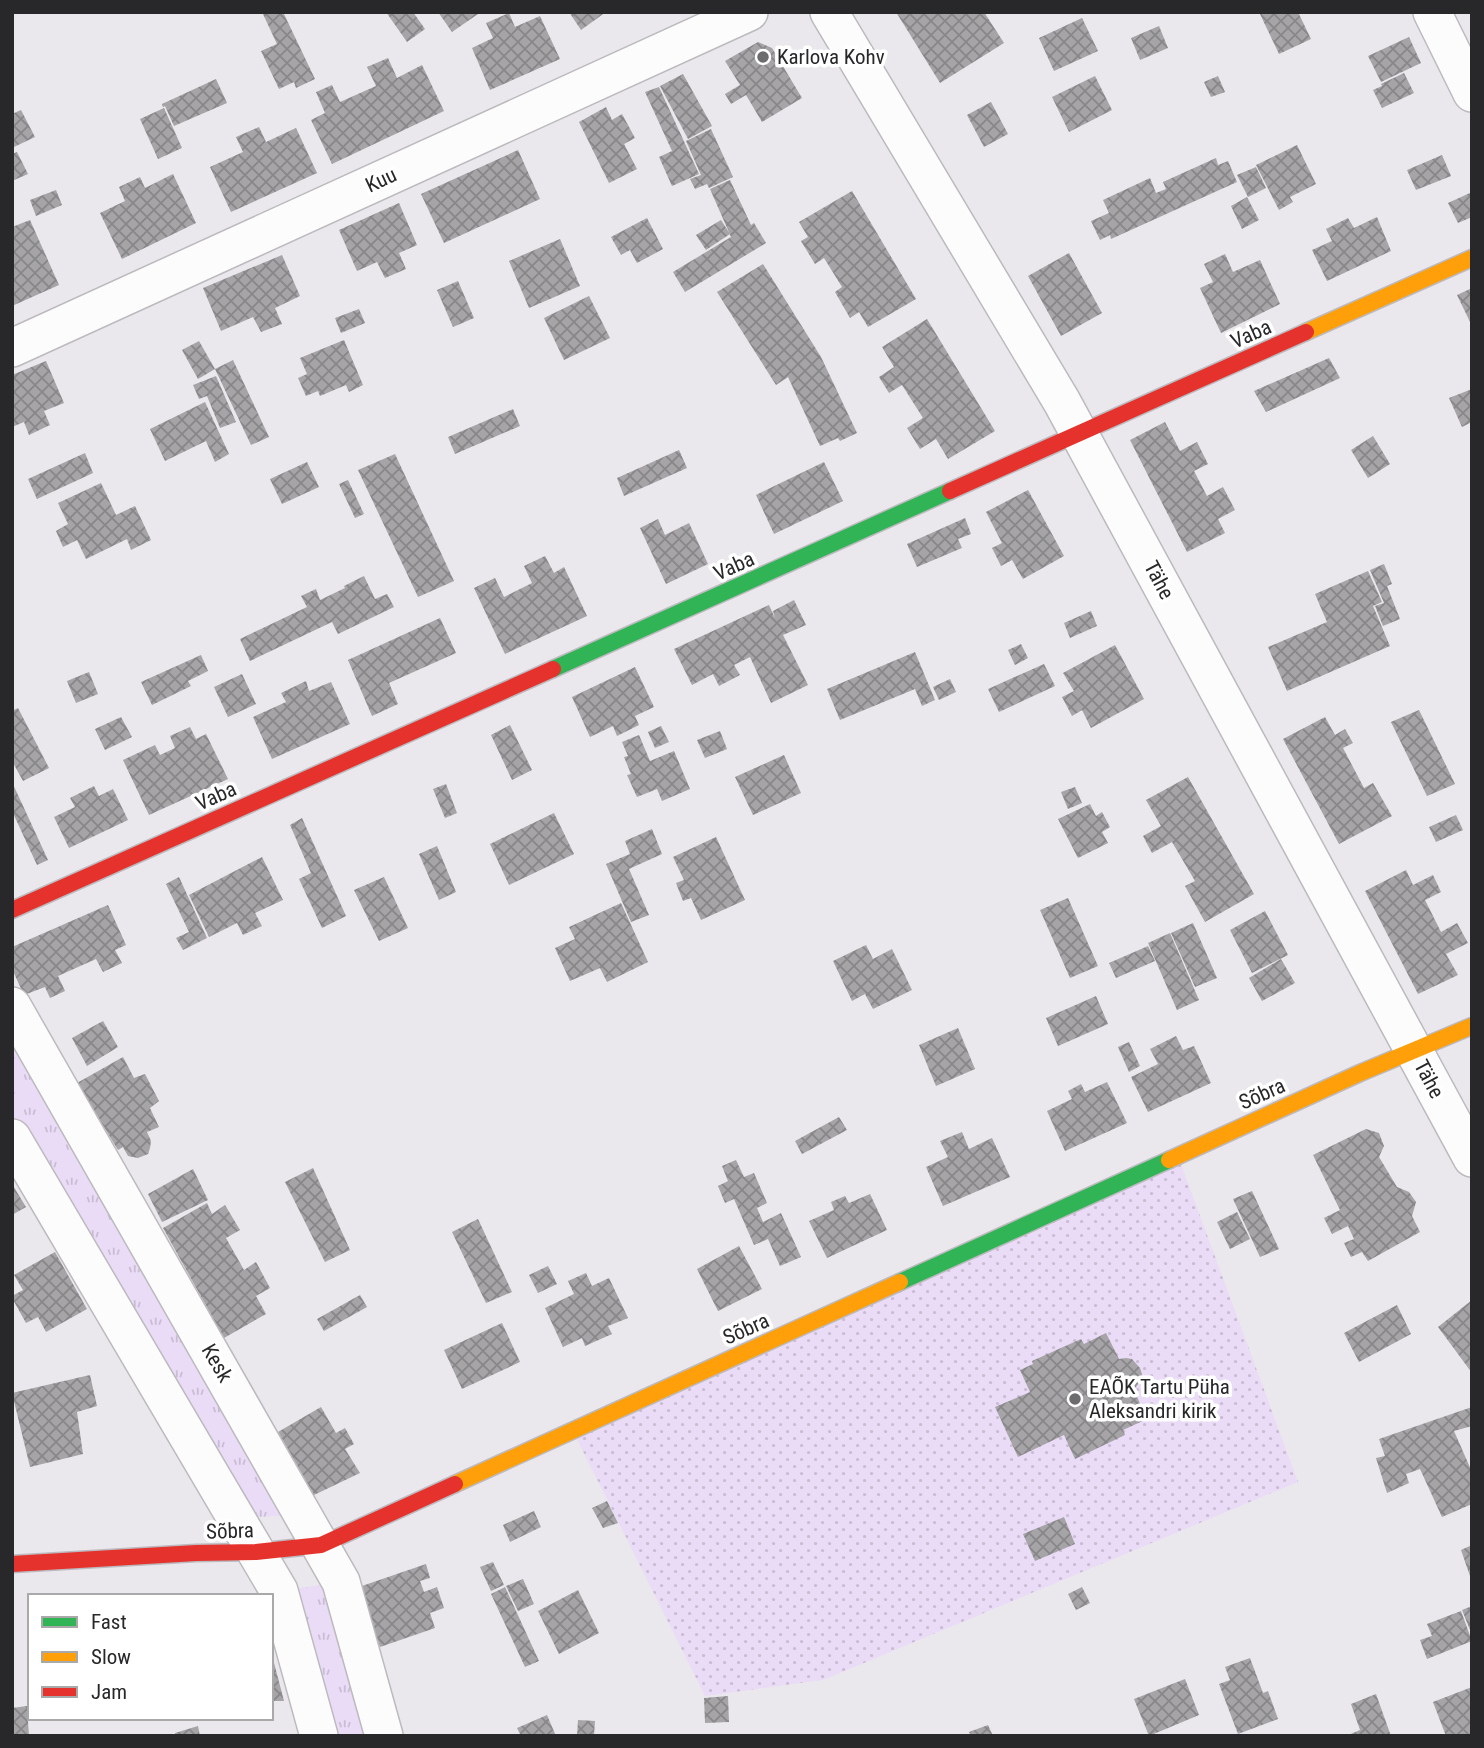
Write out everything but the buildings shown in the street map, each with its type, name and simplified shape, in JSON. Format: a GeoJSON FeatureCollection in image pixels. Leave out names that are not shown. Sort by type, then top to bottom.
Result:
{"type":"FeatureCollection","features":[{"type":"Feature","properties":{"kind":"street","name":"Kuu"},"geometry":{"type":"LineString","coordinates":[[12,348],[749,12]]}},
{"type":"Feature","properties":{"kind":"street","name":"Tähe"},"geometry":{"type":"LineString","coordinates":[[829,12],[1080,434],[1472,1158]]}},
{"type":"Feature","properties":{"kind":"street"},"geometry":{"type":"LineString","coordinates":[[1432,12],[1472,93]]}},
{"type":"Feature","properties":{"kind":"street","name":"Vaba"},"geometry":{"type":"LineString","coordinates":[[12,910],[1472,258]]}},
{"type":"Feature","properties":{"kind":"street","name":"Kesk"},"geometry":{"type":"LineString","coordinates":[[12,1006],[341,1582],[384,1736]]}},
{"type":"Feature","properties":{"kind":"street","name":"Sõbra"},"geometry":{"type":"LineString","coordinates":[[12,1564],[256,1552],[321,1545],[1347,1079],[1472,1026]]}},
{"type":"Feature","properties":{"kind":"street"},"geometry":{"type":"LineString","coordinates":[[12,1138],[279,1591],[318,1736]]}},
{"type":"Feature","properties":{"kind":"green space"},"geometry":{"type":"Polygon","coordinates":[[[12,1006],[300,1509],[281,1516],[255,1517],[12,1138],[12,1006]]]}},
{"type":"Feature","properties":{"kind":"green space"},"geometry":{"type":"Polygon","coordinates":[[[1178,1156],[1298,1482],[823,1680],[705,1696],[573,1431],[1178,1156]]]}},
{"type":"Feature","properties":{"kind":"green space"},"geometry":{"type":"Polygon","coordinates":[[[341,1582],[384,1736],[319,1736],[279,1591],[341,1582]]]}},
{"type":"Feature","properties":{"kind":"traffic: fast"},"geometry":{"type":"LineString","coordinates":[[553,669],[950,491]]}},
{"type":"Feature","properties":{"kind":"traffic: fast"},"geometry":{"type":"LineString","coordinates":[[900,1282],[1169,1160]]}},
{"type":"Feature","properties":{"kind":"traffic: slow"},"geometry":{"type":"LineString","coordinates":[[1306,332],[1472,258]]}},
{"type":"Feature","properties":{"kind":"traffic: slow"},"geometry":{"type":"LineString","coordinates":[[1169,1160],[1360,1073],[1472,1026]]}},
{"type":"Feature","properties":{"kind":"traffic: slow"},"geometry":{"type":"LineString","coordinates":[[455,1484],[900,1282]]}},
{"type":"Feature","properties":{"kind":"traffic: jam"},"geometry":{"type":"LineString","coordinates":[[950,491],[1306,332]]}},
{"type":"Feature","properties":{"kind":"traffic: jam"},"geometry":{"type":"LineString","coordinates":[[12,910],[553,669]]}},
{"type":"Feature","properties":{"kind":"traffic: jam"},"geometry":{"type":"LineString","coordinates":[[12,1564],[256,1552],[321,1545],[455,1484]]}},
{"type":"Feature","properties":{"kind":"place","name":"Karlova Kohv"},"geometry":{"type":"Point","coordinates":[763,57]}},
{"type":"Feature","properties":{"kind":"place","name":"EAÕK Tartu Püha Aleksandri kirik"},"geometry":{"type":"Point","coordinates":[1075,1399]}}]}
